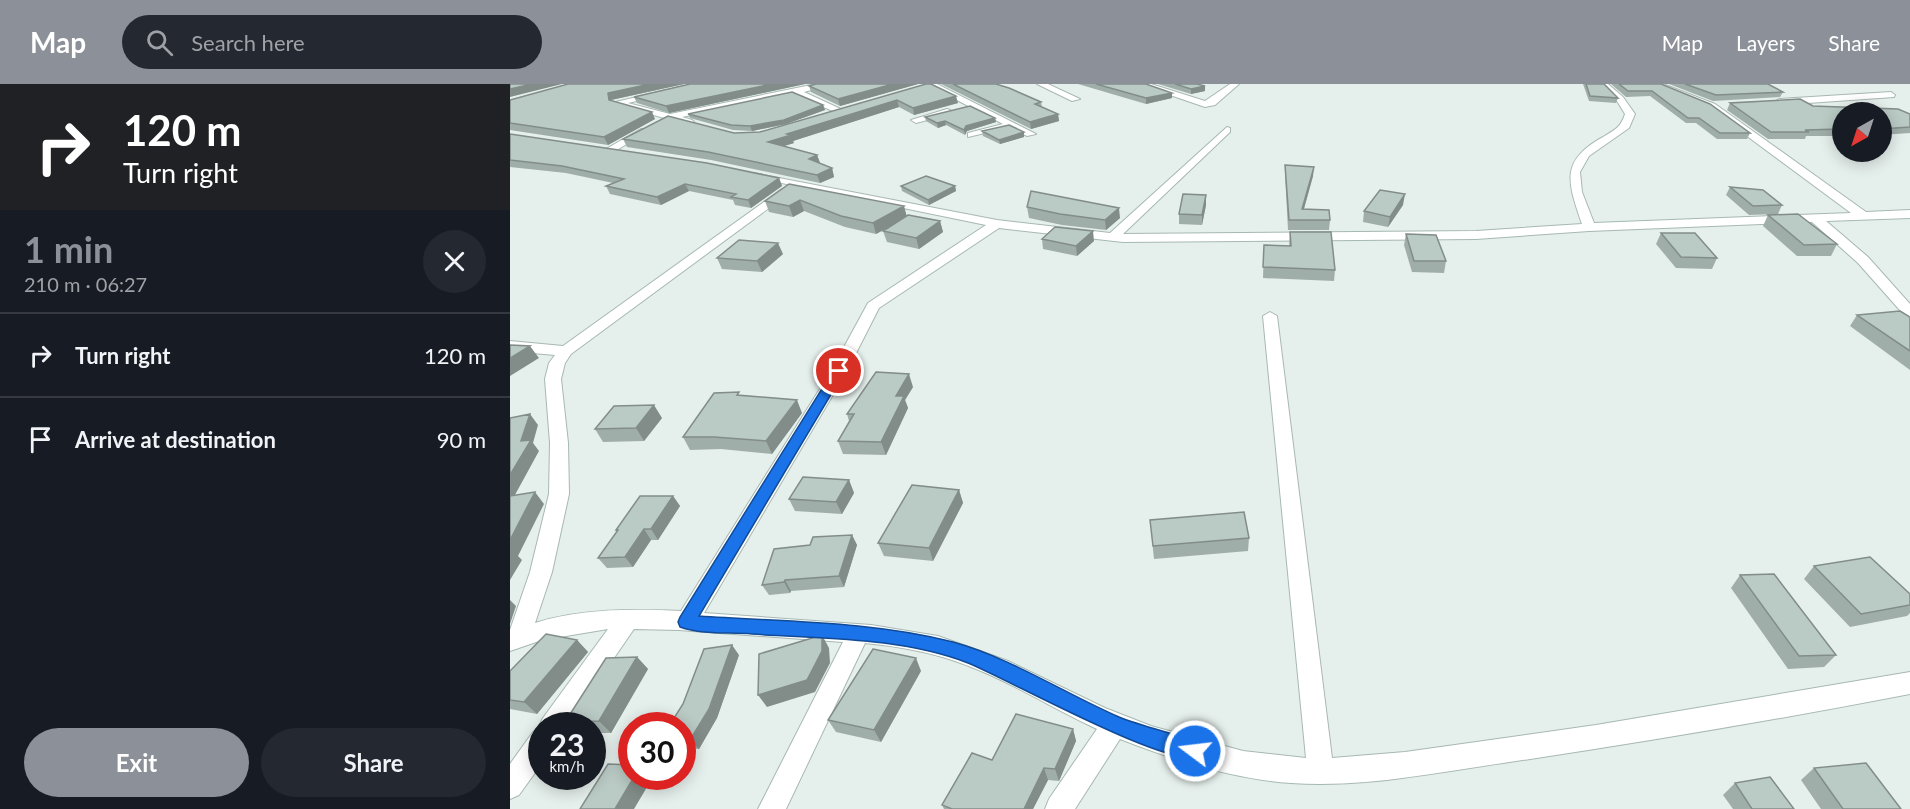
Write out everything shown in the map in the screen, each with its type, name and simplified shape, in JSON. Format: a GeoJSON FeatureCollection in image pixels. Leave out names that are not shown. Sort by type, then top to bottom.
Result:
{"type":"FeatureCollection","features":[{"type":"Feature","properties":{"kind":"street"},"geometry":{"type":"LineString","coordinates":[[704,126],[616,103],[707,84]]}},
{"type":"Feature","properties":{"kind":"street"},"geometry":{"type":"LineString","coordinates":[[633,153],[606,148],[671,117],[829,84]]}},
{"type":"Feature","properties":{"kind":"street"},"geometry":{"type":"LineString","coordinates":[[1041,84],[1075,99]]}},
{"type":"Feature","properties":{"kind":"street"},"geometry":{"type":"LineString","coordinates":[[1142,84],[1205,104],[1212,103],[1235,84]]}},
{"type":"Feature","properties":{"kind":"street"},"geometry":{"type":"LineString","coordinates":[[1589,227],[1572,173],[1596,145],[1626,126],[1630,114],[1620,99],[1603,84]]}},
{"type":"Feature","properties":{"kind":"street"},"geometry":{"type":"LineString","coordinates":[[1655,84],[1712,106],[1863,216]]}},
{"type":"Feature","properties":{"kind":"street"},"geometry":{"type":"LineString","coordinates":[[928,86],[1031,134]]}},
{"type":"Feature","properties":{"kind":"street"},"geometry":{"type":"LineString","coordinates":[[795,91],[840,111]]}},
{"type":"Feature","properties":{"kind":"street"},"geometry":{"type":"LineString","coordinates":[[1772,102],[1891,95]]}},
{"type":"Feature","properties":{"kind":"street"},"geometry":{"type":"LineString","coordinates":[[916,120],[972,105]]}},
{"type":"Feature","properties":{"kind":"street"},"geometry":{"type":"LineString","coordinates":[[1712,106],[1724,106]]}},
{"type":"Feature","properties":{"kind":"street"},"geometry":{"type":"LineString","coordinates":[[819,117],[852,108]]}},
{"type":"Feature","properties":{"kind":"street"},"geometry":{"type":"LineString","coordinates":[[972,135],[1011,124]]}},
{"type":"Feature","properties":{"kind":"street"},"geometry":{"type":"LineString","coordinates":[[1112,238],[1227,130]]}},
{"type":"Feature","properties":{"kind":"street"},"geometry":{"type":"LineString","coordinates":[[743,172],[997,224],[1112,238],[1371,237],[1476,234],[1910,214]]}},
{"type":"Feature","properties":{"kind":"street"},"geometry":{"type":"LineString","coordinates":[[514,639],[541,572],[559,494],[559,443],[553,379],[557,363],[566,351],[796,184]]}},
{"type":"Feature","properties":{"kind":"street"},"geometry":{"type":"LineString","coordinates":[[1815,218],[1863,260],[1910,313]]}},
{"type":"Feature","properties":{"kind":"street"},"geometry":{"type":"LineString","coordinates":[[686,622],[839,371],[873,306],[997,224]]}},
{"type":"Feature","properties":{"kind":"street"},"geometry":{"type":"LineString","coordinates":[[1270,316],[1320,770]]}},
{"type":"Feature","properties":{"kind":"street"},"geometry":{"type":"LineString","coordinates":[[510,346],[566,351]]}},
{"type":"Feature","properties":{"kind":"street"},"geometry":{"type":"LineString","coordinates":[[514,639],[578,624],[629,618],[858,634],[920,642],[956,651],[982,661],[1116,724],[1172,745],[1263,767],[1340,771],[1597,738],[1910,683]]}},
{"type":"Feature","properties":{"kind":"street"},"geometry":{"type":"LineString","coordinates":[[562,712],[629,618]]}},
{"type":"Feature","properties":{"kind":"street"},"geometry":{"type":"LineString","coordinates":[[772,809],[858,634]]}},
{"type":"Feature","properties":{"kind":"street"},"geometry":{"type":"LineString","coordinates":[[1059,809],[1116,724]]}},
{"type":"Feature","properties":{"kind":"street"},"geometry":{"type":"LineString","coordinates":[[510,786],[528,761]]}},
{"type":"Feature","properties":{"kind":"building"},"geometry":{"type":"Polygon","coordinates":[[[510,84],[532,84],[510,89],[510,84]]]}},
{"type":"Feature","properties":{"kind":"building"},"geometry":{"type":"Polygon","coordinates":[[[568,84],[650,84],[608,93],[609,100],[652,112],[604,137],[510,123],[510,100],[568,84]]]}},
{"type":"Feature","properties":{"kind":"building"},"geometry":{"type":"Polygon","coordinates":[[[690,84],[772,84],[666,106],[634,97],[690,84]]]}},
{"type":"Feature","properties":{"kind":"building"},"geometry":{"type":"Polygon","coordinates":[[[816,84],[893,84],[838,99],[809,86],[816,84]]]}},
{"type":"Feature","properties":{"kind":"building"},"geometry":{"type":"Polygon","coordinates":[[[931,84],[956,96],[913,108],[897,100],[768,142],[817,155],[809,159],[832,168],[817,175],[708,152],[623,139],[668,116],[734,133],[760,132],[931,84]]]}},
{"type":"Feature","properties":{"kind":"building"},"geometry":{"type":"Polygon","coordinates":[[[953,84],[996,84],[1041,102],[1035,104],[1058,114],[1030,122],[953,84]]]}},
{"type":"Feature","properties":{"kind":"building"},"geometry":{"type":"Polygon","coordinates":[[[1096,84],[1146,84],[1172,93],[1146,98],[1096,84]]]}},
{"type":"Feature","properties":{"kind":"building"},"geometry":{"type":"Polygon","coordinates":[[[1175,84],[1197,84],[1205,86],[1191,89],[1175,84]]]}},
{"type":"Feature","properties":{"kind":"building"},"geometry":{"type":"Polygon","coordinates":[[[1586,84],[1604,84],[1618,98],[1590,96],[1586,84]]]}},
{"type":"Feature","properties":{"kind":"building"},"geometry":{"type":"Polygon","coordinates":[[[1619,84],[1661,84],[1710,104],[1750,133],[1720,133],[1699,118],[1688,118],[1652,91],[1628,91],[1619,84]]]}},
{"type":"Feature","properties":{"kind":"building"},"geometry":{"type":"Polygon","coordinates":[[[1685,84],[1768,84],[1783,92],[1716,95],[1685,84]]]}},
{"type":"Feature","properties":{"kind":"building"},"geometry":{"type":"Polygon","coordinates":[[[792,92],[823,105],[784,120],[750,126],[731,125],[688,114],[792,92]]]}},
{"type":"Feature","properties":{"kind":"building"},"geometry":{"type":"Polygon","coordinates":[[[1800,99],[1813,106],[1832,107],[1832,129],[1771,132],[1730,103],[1800,99]]]}},
{"type":"Feature","properties":{"kind":"building"},"geometry":{"type":"Polygon","coordinates":[[[970,106],[995,118],[966,126],[964,130],[945,121],[937,123],[925,117],[970,106]]]}},
{"type":"Feature","properties":{"kind":"building"},"geometry":{"type":"Polygon","coordinates":[[[1892,109],[1910,114],[1910,127],[1892,128],[1892,109]]]}},
{"type":"Feature","properties":{"kind":"building"},"geometry":{"type":"Polygon","coordinates":[[[1009,125],[1024,132],[999,140],[982,131],[1009,125]]]}},
{"type":"Feature","properties":{"kind":"building"},"geometry":{"type":"Polygon","coordinates":[[[510,134],[707,163],[779,178],[748,200],[731,197],[736,194],[685,184],[657,197],[606,186],[624,179],[562,166],[510,160],[510,134]]]}},
{"type":"Feature","properties":{"kind":"building"},"geometry":{"type":"Polygon","coordinates":[[[1285,165],[1314,167],[1302,209],[1329,210],[1330,220],[1289,220],[1285,165]]]}},
{"type":"Feature","properties":{"kind":"building"},"geometry":{"type":"Polygon","coordinates":[[[926,176],[955,186],[928,200],[901,186],[926,176]]]}},
{"type":"Feature","properties":{"kind":"building"},"geometry":{"type":"Polygon","coordinates":[[[789,184],[904,206],[873,223],[841,216],[800,200],[789,206],[765,201],[789,184]]]}},
{"type":"Feature","properties":{"kind":"building"},"geometry":{"type":"Polygon","coordinates":[[[1730,187],[1763,190],[1782,205],[1753,206],[1730,187]]]}},
{"type":"Feature","properties":{"kind":"building"},"geometry":{"type":"Polygon","coordinates":[[[1380,190],[1405,194],[1390,217],[1364,211],[1380,190]]]}},
{"type":"Feature","properties":{"kind":"building"},"geometry":{"type":"Polygon","coordinates":[[[1031,191],[1119,208],[1105,220],[1060,214],[1027,207],[1031,191]]]}},
{"type":"Feature","properties":{"kind":"building"},"geometry":{"type":"Polygon","coordinates":[[[1183,194],[1206,195],[1202,215],[1179,214],[1183,194]]]}},
{"type":"Feature","properties":{"kind":"building"},"geometry":{"type":"Polygon","coordinates":[[[1798,214],[1837,244],[1804,245],[1768,215],[1798,214]]]}},
{"type":"Feature","properties":{"kind":"building"},"geometry":{"type":"Polygon","coordinates":[[[908,215],[940,221],[916,238],[883,231],[908,215]]]}},
{"type":"Feature","properties":{"kind":"building"},"geometry":{"type":"Polygon","coordinates":[[[1055,227],[1093,231],[1076,246],[1042,239],[1055,227]]]}},
{"type":"Feature","properties":{"kind":"building"},"geometry":{"type":"Polygon","coordinates":[[[1290,232],[1331,232],[1335,270],[1263,267],[1264,245],[1291,246],[1290,232]]]}},
{"type":"Feature","properties":{"kind":"building"},"geometry":{"type":"Polygon","coordinates":[[[1661,233],[1695,233],[1717,258],[1681,257],[1661,233]]]}},
{"type":"Feature","properties":{"kind":"building"},"geometry":{"type":"Polygon","coordinates":[[[1406,234],[1436,235],[1446,261],[1414,261],[1406,234]]]}},
{"type":"Feature","properties":{"kind":"building"},"geometry":{"type":"Polygon","coordinates":[[[739,240],[778,243],[757,261],[717,258],[739,240]]]}},
{"type":"Feature","properties":{"kind":"building"},"geometry":{"type":"Polygon","coordinates":[[[1900,311],[1910,317],[1910,351],[1857,315],[1900,311]]]}},
{"type":"Feature","properties":{"kind":"building"},"geometry":{"type":"Polygon","coordinates":[[[510,345],[530,346],[510,358],[510,345]]]}},
{"type":"Feature","properties":{"kind":"building"},"geometry":{"type":"Polygon","coordinates":[[[876,372],[909,374],[896,396],[904,396],[881,442],[838,441],[854,414],[847,414],[876,372]]]}},
{"type":"Feature","properties":{"kind":"building"},"geometry":{"type":"Polygon","coordinates":[[[739,392],[737,395],[797,400],[766,441],[683,437],[714,393],[739,392]]]}},
{"type":"Feature","properties":{"kind":"building"},"geometry":{"type":"Polygon","coordinates":[[[654,405],[636,428],[595,429],[614,406],[654,405]]]}},
{"type":"Feature","properties":{"kind":"building"},"geometry":{"type":"Polygon","coordinates":[[[530,414],[521,441],[531,440],[510,475],[510,418],[530,414]]]}},
{"type":"Feature","properties":{"kind":"building"},"geometry":{"type":"Polygon","coordinates":[[[803,477],[849,480],[836,502],[789,499],[803,477]]]}},
{"type":"Feature","properties":{"kind":"building"},"geometry":{"type":"Polygon","coordinates":[[[912,485],[959,490],[929,548],[878,543],[912,485]]]}},
{"type":"Feature","properties":{"kind":"building"},"geometry":{"type":"Polygon","coordinates":[[[535,492],[510,540],[510,496],[535,492]]]}},
{"type":"Feature","properties":{"kind":"building"},"geometry":{"type":"Polygon","coordinates":[[[640,496],[673,496],[651,529],[644,529],[625,557],[598,558],[618,530],[616,530],[640,496]]]}},
{"type":"Feature","properties":{"kind":"building"},"geometry":{"type":"Polygon","coordinates":[[[1244,512],[1249,538],[1153,546],[1150,520],[1244,512]]]}},
{"type":"Feature","properties":{"kind":"building"},"geometry":{"type":"Polygon","coordinates":[[[852,535],[839,576],[785,580],[762,585],[774,549],[810,545],[813,537],[852,535]]]}},
{"type":"Feature","properties":{"kind":"building"},"geometry":{"type":"Polygon","coordinates":[[[1870,557],[1910,594],[1910,605],[1861,614],[1814,566],[1870,557]]]}},
{"type":"Feature","properties":{"kind":"building"},"geometry":{"type":"Polygon","coordinates":[[[1774,574],[1836,655],[1799,656],[1740,575],[1774,574]]]}},
{"type":"Feature","properties":{"kind":"building"},"geometry":{"type":"Polygon","coordinates":[[[546,634],[577,640],[524,702],[510,700],[510,671],[546,634]]]}},
{"type":"Feature","properties":{"kind":"building"},"geometry":{"type":"Polygon","coordinates":[[[822,635],[822,651],[807,680],[758,695],[759,654],[822,635]]]}},
{"type":"Feature","properties":{"kind":"building"},"geometry":{"type":"Polygon","coordinates":[[[732,645],[709,709],[696,730],[696,712],[678,712],[704,649],[732,645]]]}},
{"type":"Feature","properties":{"kind":"building"},"geometry":{"type":"Polygon","coordinates":[[[873,649],[916,658],[874,730],[828,720],[873,649]]]}},
{"type":"Feature","properties":{"kind":"building"},"geometry":{"type":"Polygon","coordinates":[[[637,657],[604,712],[571,712],[606,658],[637,657]]]}},
{"type":"Feature","properties":{"kind":"building"},"geometry":{"type":"Polygon","coordinates":[[[1016,714],[1073,729],[1055,769],[1044,768],[1024,809],[952,809],[942,805],[972,753],[992,760],[1016,714]]]}},
{"type":"Feature","properties":{"kind":"building"},"geometry":{"type":"Polygon","coordinates":[[[1866,763],[1901,809],[1843,809],[1814,768],[1866,763]]]}},
{"type":"Feature","properties":{"kind":"building"},"geometry":{"type":"Polygon","coordinates":[[[608,764],[618,764],[618,790],[626,790],[615,809],[580,809],[592,790],[606,790],[608,764]]]}},
{"type":"Feature","properties":{"kind":"building"},"geometry":{"type":"Polygon","coordinates":[[[1770,777],[1794,809],[1752,809],[1735,783],[1770,777]]]}},
{"type":"Feature","properties":{"kind":"route"},"geometry":{"type":"LineString","coordinates":[[839,371],[686,622],[841,632],[920,642],[956,651],[1116,724],[1195,751]]}}]}
